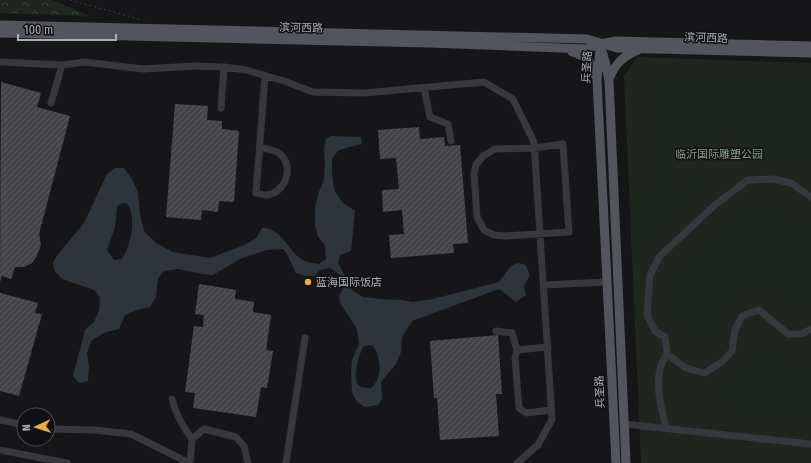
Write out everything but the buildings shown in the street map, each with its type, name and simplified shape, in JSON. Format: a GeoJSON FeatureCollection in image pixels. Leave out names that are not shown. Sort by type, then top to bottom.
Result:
{"type":"FeatureCollection","features":[{"type":"Feature","properties":{"kind":"main road","name":"滨河西路"},"geometry":{"type":"LineString","coordinates":[[0,26],[586,39],[617,48],[811,53]]}},
{"type":"Feature","properties":{"kind":"main road","name":"滨河西路"},"geometry":{"type":"LineString","coordinates":[[0,33],[428,43],[585,49],[616,41],[811,46]]}},
{"type":"Feature","properties":{"kind":"main road","name":"兵圣路"},"geometry":{"type":"LineString","coordinates":[[600,44],[597,80],[616,463]]}},
{"type":"Feature","properties":{"kind":"main road","name":"兵圣路"},"geometry":{"type":"LineString","coordinates":[[600,44],[609,80],[626,463]]}},
{"type":"Feature","properties":{"kind":"main road"},"geometry":{"type":"LineString","coordinates":[[562,48],[584,56],[592,66],[597,80]]}},
{"type":"Feature","properties":{"kind":"main road"},"geometry":{"type":"LineString","coordinates":[[609,80],[613,69],[627,54],[643,48]]}},
{"type":"Feature","properties":{"kind":"street"},"geometry":{"type":"LineString","coordinates":[[0,62],[62,65],[85,62],[143,69],[195,66],[224,67],[246,70],[313,92],[364,93],[484,82],[513,99],[534,142],[552,419],[538,445],[518,463]]}},
{"type":"Feature","properties":{"kind":"street"},"geometry":{"type":"LineString","coordinates":[[51,103],[62,65]]}},
{"type":"Feature","properties":{"kind":"street"},"geometry":{"type":"LineString","coordinates":[[220,108],[224,67]]}},
{"type":"Feature","properties":{"kind":"street"},"geometry":{"type":"LineString","coordinates":[[260,147],[279,152],[286,160],[288,174],[284,183],[276,191],[266,195],[256,193],[265,76]]}},
{"type":"Feature","properties":{"kind":"street"},"geometry":{"type":"LineString","coordinates":[[424,88],[430,117],[448,124],[451,141]]}},
{"type":"Feature","properties":{"kind":"street"},"geometry":{"type":"LineString","coordinates":[[563,144],[569,232],[540,235],[505,236],[494,235],[484,230],[477,217],[474,174],[476,165],[483,156],[495,149],[534,148],[563,144]]}},
{"type":"Feature","properties":{"kind":"street"},"geometry":{"type":"LineString","coordinates":[[666,428],[659,393],[658,377],[661,363],[667,354],[665,338],[655,331],[647,315],[650,275],[660,256],[716,204],[748,180],[773,179],[791,183],[811,197]]}},
{"type":"Feature","properties":{"kind":"street"},"geometry":{"type":"LineString","coordinates":[[544,285],[606,282]]}},
{"type":"Feature","properties":{"kind":"street"},"geometry":{"type":"LineString","coordinates":[[667,354],[686,368],[704,373],[722,362],[732,350],[735,330],[742,316],[759,310],[788,334],[802,334],[811,329]]}},
{"type":"Feature","properties":{"kind":"street"},"geometry":{"type":"LineString","coordinates":[[496,331],[512,333],[517,350],[515,358],[519,408],[526,413],[551,410]]}},
{"type":"Feature","properties":{"kind":"street"},"geometry":{"type":"LineString","coordinates":[[286,463],[305,338]]}},
{"type":"Feature","properties":{"kind":"street"},"geometry":{"type":"LineString","coordinates":[[517,350],[548,347]]}},
{"type":"Feature","properties":{"kind":"street"},"geometry":{"type":"LineString","coordinates":[[56,429],[94,430],[130,434],[190,463],[192,440],[175,411],[172,399]]}},
{"type":"Feature","properties":{"kind":"street"},"geometry":{"type":"LineString","coordinates":[[0,420],[16,423]]}},
{"type":"Feature","properties":{"kind":"street"},"geometry":{"type":"LineString","coordinates":[[624,424],[811,444]]}},
{"type":"Feature","properties":{"kind":"street"},"geometry":{"type":"LineString","coordinates":[[192,440],[204,430],[236,438],[244,446],[248,463]]}},
{"type":"Feature","properties":{"kind":"street"},"geometry":{"type":"LineString","coordinates":[[0,450],[67,463]]}},
{"type":"Feature","properties":{"kind":"path"},"geometry":{"type":"LineString","coordinates":[[70,0],[146,21]]}},
{"type":"Feature","properties":{"kind":"green space"},"geometry":{"type":"Polygon","coordinates":[[[0,0],[52,0],[90,16],[0,13],[0,0]]]}},
{"type":"Feature","properties":{"kind":"green space","name":"临沂国际雕塑公园"},"geometry":{"type":"Polygon","coordinates":[[[637,57],[811,63],[811,463],[641,463],[624,76],[637,57]]]}},
{"type":"Feature","properties":{"kind":"shaded area"},"geometry":{"type":"Polygon","coordinates":[[[331,136],[361,137],[362,144],[339,150],[332,158],[334,190],[343,203],[355,211],[351,251],[340,255],[338,263],[353,291],[363,297],[380,299],[413,302],[433,299],[499,282],[511,266],[518,263],[526,265],[530,275],[524,286],[526,295],[516,302],[499,289],[412,321],[402,337],[401,352],[396,364],[381,382],[382,399],[378,405],[365,407],[357,402],[352,392],[352,360],[359,344],[357,329],[340,303],[339,296],[344,287],[343,277],[330,268],[320,270],[314,276],[305,276],[296,273],[283,249],[267,250],[242,258],[213,275],[178,269],[164,271],[158,278],[156,297],[150,307],[125,315],[119,329],[106,332],[92,340],[87,353],[89,368],[88,381],[79,383],[73,376],[85,330],[94,322],[99,311],[100,297],[94,290],[62,279],[54,270],[53,262],[84,223],[107,174],[115,168],[124,168],[132,179],[138,192],[140,214],[144,231],[156,243],[173,252],[210,258],[245,245],[256,238],[262,228],[274,231],[301,259],[307,262],[319,264],[326,259],[325,245],[318,237],[315,225],[315,208],[318,194],[324,180],[324,148],[326,139],[331,136]],[[121,203],[117,207],[115,227],[107,250],[114,260],[122,259],[128,246],[132,231],[132,216],[130,209],[127,203],[121,203]],[[369,345],[363,347],[356,368],[356,380],[361,387],[365,388],[371,388],[375,384],[378,379],[380,368],[376,351],[373,346],[369,345]]]}},
{"type":"Feature","properties":{"kind":"place","name":"蓝海国际饭店"},"geometry":{"type":"Point","coordinates":[308,282]}}]}
